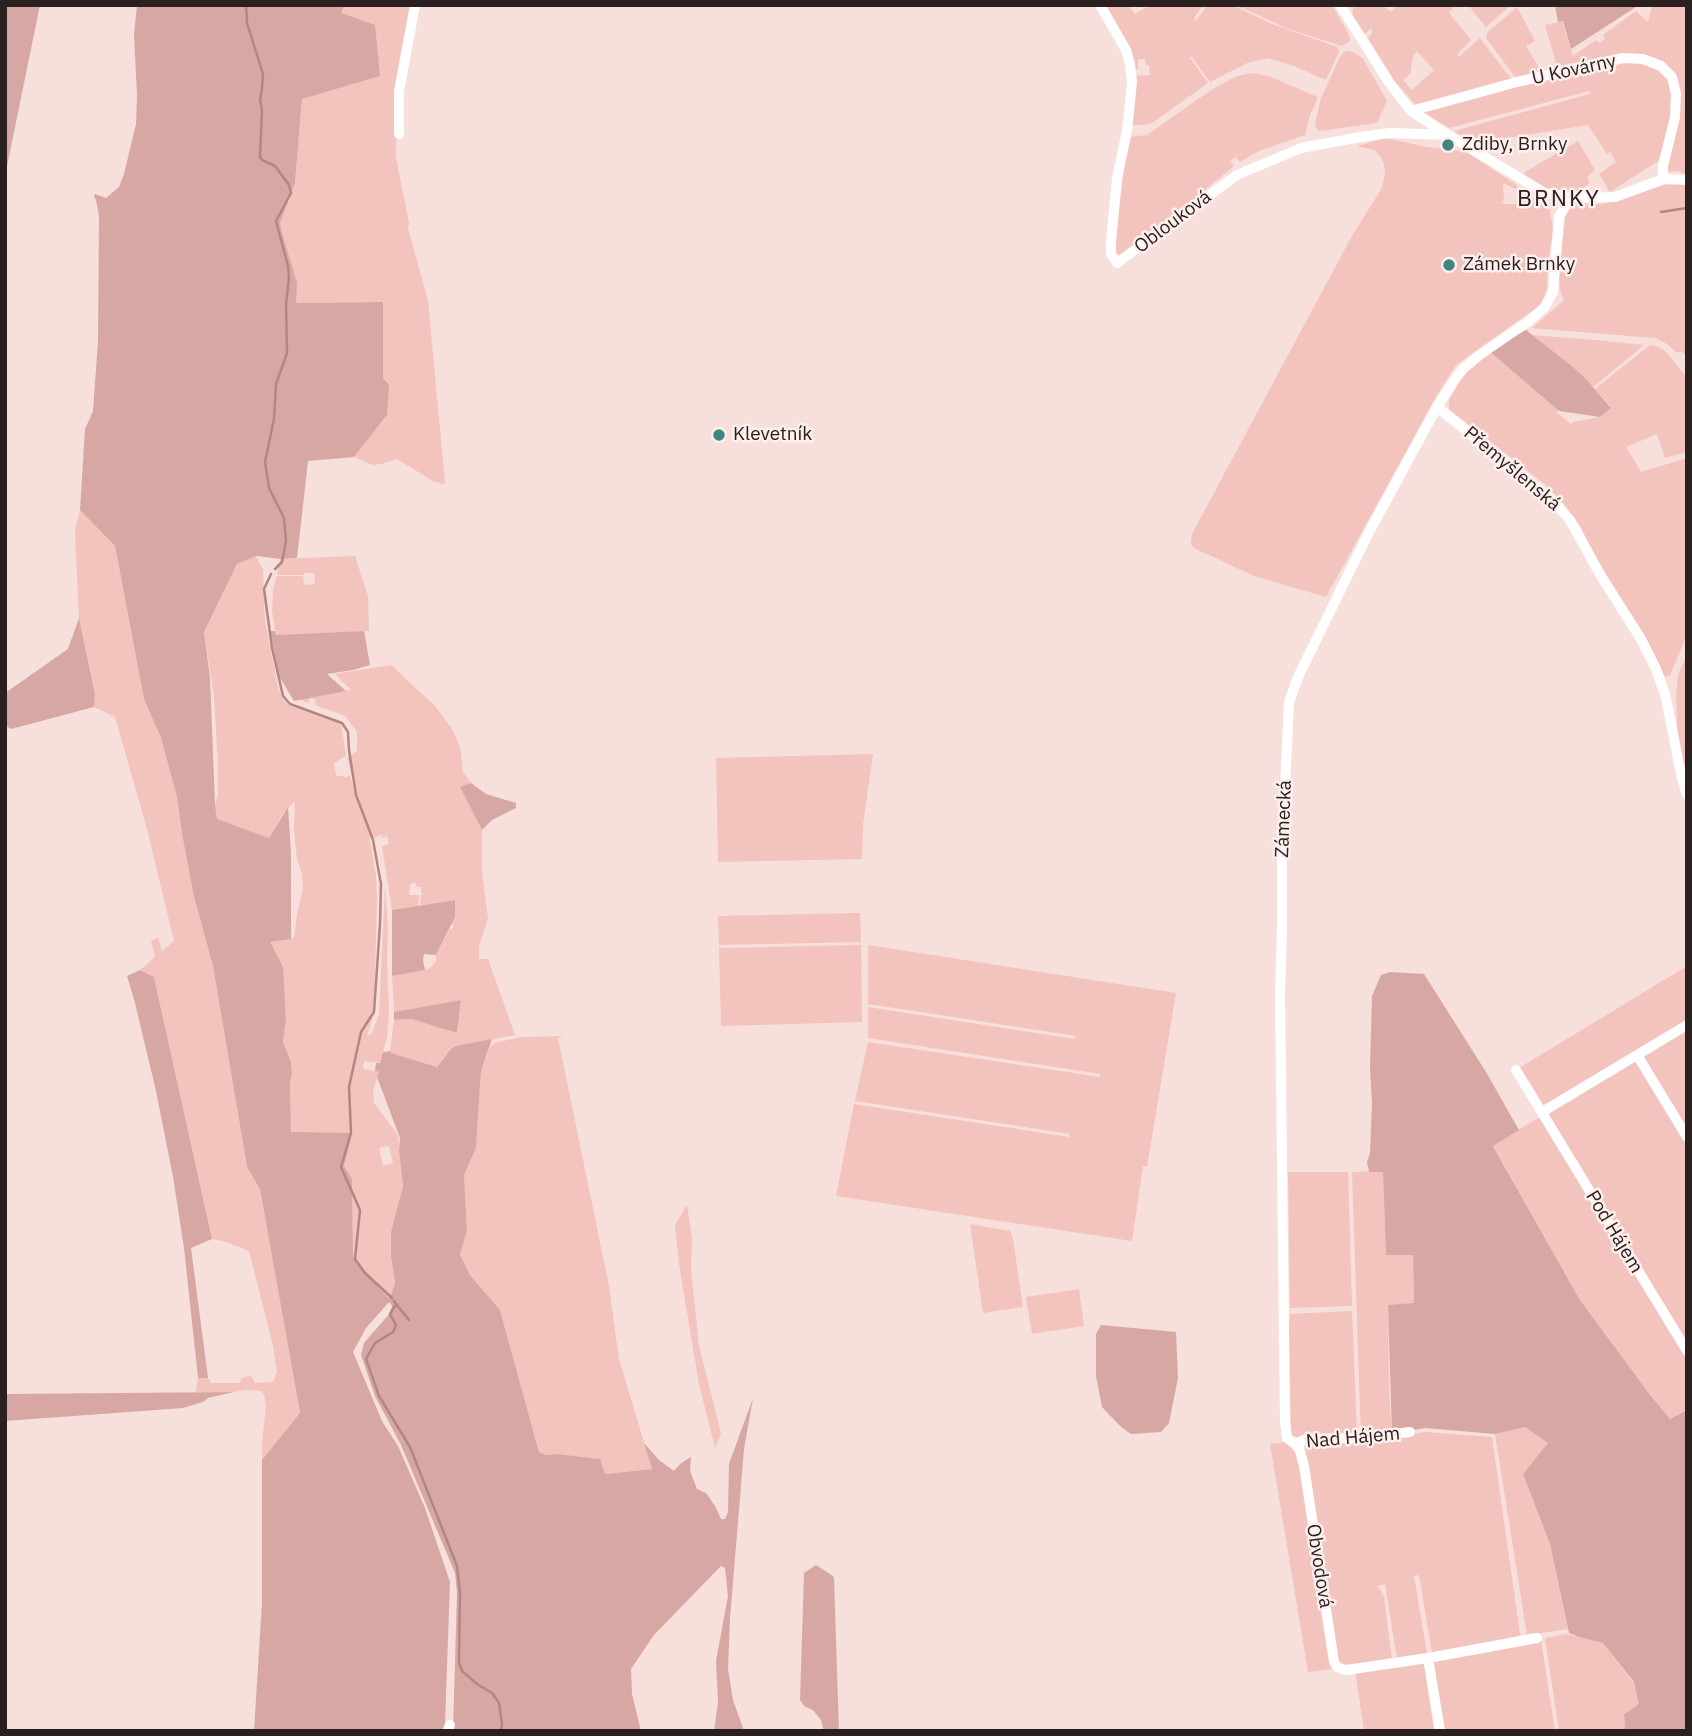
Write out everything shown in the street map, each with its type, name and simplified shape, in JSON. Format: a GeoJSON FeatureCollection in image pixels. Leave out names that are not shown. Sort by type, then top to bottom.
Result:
{"type":"FeatureCollection","features":[{"type":"Feature","properties":{"kind":"street"},"geometry":{"type":"LineString","coordinates":[[399,134],[399,91],[415,5]]}},
{"type":"Feature","properties":{"kind":"street","name":"Oblouková"},"geometry":{"type":"LineString","coordinates":[[1100,5],[1126,50],[1132,82],[1127,131],[1116,191],[1111,254],[1117,263],[1237,175],[1301,148],[1390,134],[1448,135]]}},
{"type":"Feature","properties":{"kind":"street"},"geometry":{"type":"LineString","coordinates":[[1345,8],[1390,85],[1411,111],[1545,192],[1555,203],[1559,217],[1553,292],[1544,308],[1463,369],[1437,407]]}},
{"type":"Feature","properties":{"kind":"street","name":"U Kovárny"},"geometry":{"type":"LineString","coordinates":[[1411,111],[1517,82],[1623,58],[1643,59],[1661,66],[1672,77],[1676,94],[1675,117],[1663,166],[1663,179]]}},
{"type":"Feature","properties":{"kind":"street"},"geometry":{"type":"LineString","coordinates":[[1545,192],[1573,198],[1615,197],[1663,179],[1687,180]]}},
{"type":"Feature","properties":{"kind":"street"},"geometry":{"type":"LineString","coordinates":[[1559,217],[1573,198]]}},
{"type":"Feature","properties":{"kind":"street","name":"Přemyšlenská"},"geometry":{"type":"LineString","coordinates":[[1437,407],[1550,498],[1570,520],[1656,668],[1665,694],[1687,795]]}},
{"type":"Feature","properties":{"kind":"street","name":"Zámecká"},"geometry":{"type":"LineString","coordinates":[[1282,1267],[1280,996],[1282,853],[1289,702],[1298,677],[1368,534],[1437,407]]}},
{"type":"Feature","properties":{"kind":"street"},"geometry":{"type":"LineString","coordinates":[[1542,1112],[1687,1025]]}},
{"type":"Feature","properties":{"kind":"street"},"geometry":{"type":"LineString","coordinates":[[1637,1055],[1687,1137]]}},
{"type":"Feature","properties":{"kind":"street","name":"Pod Hájem"},"geometry":{"type":"LineString","coordinates":[[1516,1070],[1687,1351]]}},
{"type":"Feature","properties":{"kind":"street","name":"Obvodová"},"geometry":{"type":"LineString","coordinates":[[1282,1267],[1287,1438],[1296,1444],[1304,1466],[1334,1662],[1337,1667],[1345,1670],[1428,1658],[1537,1637]]}},
{"type":"Feature","properties":{"kind":"street","name":"Nad Hájem"},"geometry":{"type":"LineString","coordinates":[[1296,1444],[1306,1439],[1410,1433]]}},
{"type":"Feature","properties":{"kind":"street"},"geometry":{"type":"LineString","coordinates":[[1428,1658],[1440,1731]]}},
{"type":"Feature","properties":{"kind":"shaded area"},"geometry":{"type":"Polygon","coordinates":[[[5,5],[40,5],[5,176],[5,5]]]}},
{"type":"Feature","properties":{"kind":"shaded area"},"geometry":{"type":"Polygon","coordinates":[[[137,5],[344,5],[341,13],[375,25],[380,76],[302,99],[295,183],[280,223],[297,283],[296,303],[383,302],[383,378],[389,385],[387,415],[354,457],[308,461],[297,558],[256,556],[237,564],[204,632],[210,678],[217,819],[269,838],[288,807],[291,939],[270,942],[283,967],[286,1019],[283,1042],[291,1062],[292,1073],[291,1132],[352,1133],[344,1166],[352,1179],[353,1257],[388,1298],[395,1283],[391,1232],[403,1186],[400,1138],[377,1077],[379,1072],[375,1071],[376,1063],[380,1063],[383,1052],[391,1051],[437,1067],[456,1046],[492,1039],[481,1071],[476,1148],[464,1175],[467,1231],[460,1255],[470,1275],[500,1310],[539,1452],[546,1455],[600,1459],[605,1474],[652,1469],[644,1443],[659,1460],[674,1471],[691,1457],[690,1471],[697,1489],[706,1493],[721,1519],[725,1519],[728,1512],[729,1464],[753,1398],[744,1449],[728,1669],[733,1700],[744,1731],[714,1731],[718,1702],[716,1661],[728,1596],[725,1568],[721,1566],[654,1635],[631,1669],[632,1694],[641,1731],[453,1731],[457,1593],[455,1573],[401,1445],[375,1396],[361,1355],[364,1343],[390,1313],[392,1306],[389,1302],[366,1328],[353,1352],[382,1421],[398,1446],[425,1508],[450,1582],[445,1723],[442,1731],[254,1731],[262,1602],[262,1460],[300,1413],[260,1189],[247,1167],[213,966],[194,897],[177,797],[161,738],[144,699],[115,546],[80,510],[85,429],[93,411],[98,341],[99,216],[94,196],[95,194],[106,198],[119,187],[136,124],[134,35],[137,5]]]}},
{"type":"Feature","properties":{"kind":"shaded area"},"geometry":{"type":"Polygon","coordinates":[[[344,5],[412,5],[397,88],[396,158],[408,228],[428,301],[443,484],[433,481],[397,459],[373,465],[354,457],[387,415],[386,383],[383,378],[383,302],[295,303],[280,223],[295,183],[302,99],[344,5]]]}},
{"type":"Feature","properties":{"kind":"shaded area"},"geometry":{"type":"Polygon","coordinates":[[[1105,5],[1128,5],[1135,14],[1150,5],[1203,5],[1194,18],[1196,21],[1207,5],[1232,5],[1272,24],[1337,47],[1339,52],[1326,80],[1268,58],[1247,63],[1210,82],[1192,57],[1190,58],[1208,83],[1152,123],[1131,125],[1134,76],[1150,75],[1149,65],[1146,65],[1145,59],[1138,59],[1138,69],[1134,70],[1105,5]]]}},
{"type":"Feature","properties":{"kind":"shaded area"},"geometry":{"type":"Polygon","coordinates":[[[1236,5],[1332,5],[1350,40],[1341,46],[1286,28],[1236,5]]]}},
{"type":"Feature","properties":{"kind":"shaded area"},"geometry":{"type":"Polygon","coordinates":[[[1356,5],[1383,5],[1391,12],[1397,5],[1455,5],[1449,13],[1471,40],[1457,54],[1459,57],[1480,38],[1512,80],[1416,105],[1394,80],[1368,38],[1373,31],[1370,29],[1365,34],[1352,14],[1356,5]],[[1417,51],[1413,56],[1410,74],[1403,80],[1412,90],[1434,70],[1417,51]]]}},
{"type":"Feature","properties":{"kind":"shaded area"},"geometry":{"type":"Polygon","coordinates":[[[1468,5],[1511,5],[1486,27],[1468,5]]]}},
{"type":"Feature","properties":{"kind":"shaded area"},"geometry":{"type":"Polygon","coordinates":[[[1555,5],[1639,5],[1571,49],[1563,21],[1558,22],[1555,5]]]}},
{"type":"Feature","properties":{"kind":"shaded area"},"geometry":{"type":"Polygon","coordinates":[[[1652,5],[1687,5],[1687,174],[1668,172],[1666,167],[1678,88],[1656,59],[1642,55],[1557,67],[1545,25],[1562,21],[1573,56],[1596,40],[1600,43],[1605,38],[1603,35],[1636,11],[1648,22],[1652,5]]]}},
{"type":"Feature","properties":{"kind":"shaded area"},"geometry":{"type":"Polygon","coordinates":[[[1517,7],[1535,41],[1526,46],[1541,71],[1516,78],[1486,38],[1487,33],[1517,7]]]}},
{"type":"Feature","properties":{"kind":"shaded area"},"geometry":{"type":"Polygon","coordinates":[[[1346,51],[1363,59],[1387,101],[1377,123],[1320,131],[1315,124],[1321,98],[1341,55],[1346,51]]]}},
{"type":"Feature","properties":{"kind":"shaded area"},"geometry":{"type":"Polygon","coordinates":[[[1633,62],[1654,65],[1667,77],[1673,102],[1666,141],[1658,161],[1610,192],[1599,174],[1616,162],[1610,152],[1607,154],[1588,125],[1494,140],[1488,137],[1479,147],[1454,131],[1590,94],[1589,91],[1449,128],[1422,111],[1581,68],[1633,62]]]}},
{"type":"Feature","properties":{"kind":"shaded area"},"geometry":{"type":"Polygon","coordinates":[[[1252,73],[1268,76],[1318,97],[1305,135],[1259,151],[1240,162],[1236,157],[1230,161],[1234,166],[1120,259],[1114,251],[1128,137],[1147,135],[1211,90],[1237,76],[1252,73]]]}},
{"type":"Feature","properties":{"kind":"shaded area"},"geometry":{"type":"Polygon","coordinates":[[[1385,138],[1468,152],[1518,186],[1515,189],[1503,183],[1502,204],[1519,204],[1528,195],[1550,210],[1553,229],[1547,288],[1543,303],[1456,365],[1326,597],[1254,576],[1194,548],[1191,544],[1192,534],[1353,234],[1382,188],[1385,175],[1380,156],[1374,150],[1357,146],[1385,138]]]}},
{"type":"Feature","properties":{"kind":"shaded area"},"geometry":{"type":"Polygon","coordinates":[[[1578,141],[1595,170],[1587,177],[1590,183],[1583,188],[1575,192],[1548,190],[1523,176],[1525,172],[1578,141]]]}},
{"type":"Feature","properties":{"kind":"shaded area"},"geometry":{"type":"Polygon","coordinates":[[[1676,181],[1687,184],[1687,358],[1682,351],[1677,353],[1655,338],[1532,328],[1564,300],[1559,275],[1566,212],[1577,203],[1602,204],[1676,181]]]}},
{"type":"Feature","properties":{"kind":"shaded area"},"geometry":{"type":"Polygon","coordinates":[[[1526,330],[1573,367],[1611,408],[1600,417],[1559,411],[1489,351],[1526,330]]]}},
{"type":"Feature","properties":{"kind":"shaded area"},"geometry":{"type":"Polygon","coordinates":[[[1532,335],[1644,345],[1593,387],[1573,367],[1532,335]]]}},
{"type":"Feature","properties":{"kind":"shaded area"},"geometry":{"type":"Polygon","coordinates":[[[1650,345],[1666,352],[1687,378],[1687,452],[1665,458],[1657,434],[1626,447],[1641,472],[1687,458],[1687,635],[1670,675],[1666,677],[1600,568],[1582,529],[1565,505],[1547,486],[1449,409],[1449,400],[1463,375],[1489,351],[1571,424],[1600,417],[1611,407],[1595,389],[1650,345]]]}},
{"type":"Feature","properties":{"kind":"shaded area"},"geometry":{"type":"Polygon","coordinates":[[[80,510],[115,546],[144,699],[161,738],[177,797],[194,897],[213,966],[247,1167],[260,1188],[300,1414],[262,1460],[266,1407],[264,1394],[261,1391],[245,1390],[196,1392],[198,1378],[208,1378],[211,1383],[239,1383],[243,1377],[251,1376],[255,1383],[273,1382],[277,1372],[249,1251],[212,1239],[154,977],[140,970],[155,957],[151,941],[158,938],[162,951],[174,941],[147,829],[115,717],[94,707],[95,694],[79,618],[75,531],[80,510]]]}},
{"type":"Feature","properties":{"kind":"shaded area"},"geometry":{"type":"Polygon","coordinates":[[[256,556],[263,570],[265,621],[283,700],[290,706],[341,723],[346,756],[334,763],[336,776],[345,778],[350,775],[366,825],[347,758],[357,751],[357,732],[345,716],[315,705],[316,700],[310,698],[308,703],[299,699],[351,690],[335,674],[391,665],[436,707],[452,729],[460,747],[463,772],[471,783],[461,787],[482,830],[482,872],[488,919],[479,945],[479,959],[488,959],[515,1035],[456,1046],[437,1067],[390,1053],[394,1020],[411,1019],[457,1033],[461,1000],[394,1012],[392,976],[428,969],[436,962],[436,955],[450,929],[454,928],[454,900],[420,905],[421,895],[424,894],[421,894],[421,887],[417,887],[416,883],[410,884],[409,895],[419,895],[418,906],[392,910],[382,846],[389,844],[387,836],[380,838],[384,834],[371,839],[369,835],[377,900],[374,1012],[367,1037],[372,1033],[379,1014],[385,887],[389,1013],[387,1037],[380,1063],[364,1061],[363,1069],[379,1072],[373,1091],[374,1103],[398,1135],[403,1186],[391,1232],[395,1283],[391,1295],[387,1298],[353,1257],[352,1179],[291,1133],[292,1073],[291,1062],[283,1042],[286,1019],[284,998],[269,942],[294,938],[303,888],[294,830],[295,801],[284,812],[269,839],[217,820],[215,804],[218,794],[218,764],[214,697],[204,632],[237,564],[256,556]],[[389,1146],[379,1148],[383,1166],[393,1163],[389,1146]]]}},
{"type":"Feature","properties":{"kind":"shaded area"},"geometry":{"type":"Polygon","coordinates":[[[355,556],[368,596],[369,631],[276,635],[272,611],[273,589],[277,576],[303,576],[304,585],[315,584],[314,573],[277,575],[280,559],[355,556]]]}},
{"type":"Feature","properties":{"kind":"shaded area"},"geometry":{"type":"Polygon","coordinates":[[[79,618],[95,694],[94,707],[11,729],[5,725],[5,693],[68,649],[79,618]]]}},
{"type":"Feature","properties":{"kind":"shaded area"},"geometry":{"type":"Polygon","coordinates":[[[270,631],[275,631],[276,635],[364,631],[370,665],[327,674],[346,691],[294,701],[279,676],[270,631]]]}},
{"type":"Feature","properties":{"kind":"shaded area"},"geometry":{"type":"Polygon","coordinates":[[[1687,655],[1687,782],[1678,745],[1676,695],[1678,675],[1687,655]]]}},
{"type":"Feature","properties":{"kind":"shaded area"},"geometry":{"type":"Polygon","coordinates":[[[873,754],[863,824],[862,859],[718,862],[716,758],[873,754]]]}},
{"type":"Feature","properties":{"kind":"shaded area"},"geometry":{"type":"Polygon","coordinates":[[[471,783],[486,794],[516,803],[516,808],[492,820],[482,830],[460,787],[471,783]]]}},
{"type":"Feature","properties":{"kind":"shaded area"},"geometry":{"type":"Polygon","coordinates":[[[455,900],[455,917],[436,955],[424,954],[425,970],[392,976],[392,910],[455,900]]]}},
{"type":"Feature","properties":{"kind":"shaded area"},"geometry":{"type":"Polygon","coordinates":[[[860,913],[861,942],[719,945],[718,916],[860,913]]]}},
{"type":"Feature","properties":{"kind":"shaded area"},"geometry":{"type":"Polygon","coordinates":[[[861,945],[862,1022],[721,1026],[719,948],[861,945]]]}},
{"type":"Feature","properties":{"kind":"shaded area"},"geometry":{"type":"Polygon","coordinates":[[[868,945],[1176,993],[1147,1166],[1143,1166],[1132,1241],[836,1196],[854,1104],[1070,1137],[1070,1134],[855,1101],[868,1042],[1100,1077],[1100,1074],[868,1038],[868,1007],[1075,1039],[1076,1036],[868,1004],[868,945]]]}},
{"type":"Feature","properties":{"kind":"shaded area"},"geometry":{"type":"Polygon","coordinates":[[[1687,966],[1687,1020],[1543,1107],[1519,1068],[1687,966]]]}},
{"type":"Feature","properties":{"kind":"shaded area"},"geometry":{"type":"Polygon","coordinates":[[[140,970],[154,977],[212,1239],[191,1248],[208,1378],[198,1378],[184,1248],[173,1177],[156,1091],[127,976],[140,970]]]}},
{"type":"Feature","properties":{"kind":"shaded area"},"geometry":{"type":"Polygon","coordinates":[[[1390,972],[1424,974],[1519,1130],[1493,1146],[1580,1300],[1670,1419],[1687,1410],[1687,1731],[1625,1731],[1624,1714],[1639,1704],[1634,1682],[1603,1643],[1569,1633],[1550,1544],[1523,1474],[1548,1443],[1525,1427],[1495,1434],[1425,1428],[1392,1434],[1388,1305],[1414,1303],[1413,1255],[1386,1255],[1383,1172],[1369,1172],[1367,1162],[1370,1153],[1372,1104],[1372,996],[1381,975],[1390,972]]]}},
{"type":"Feature","properties":{"kind":"shaded area"},"geometry":{"type":"Polygon","coordinates":[[[461,1000],[457,1033],[411,1019],[394,1020],[394,1012],[461,1000]]]}},
{"type":"Feature","properties":{"kind":"shaded area"},"geometry":{"type":"Polygon","coordinates":[[[1687,1029],[1687,1129],[1642,1056],[1687,1029]]]}},
{"type":"Feature","properties":{"kind":"shaded area"},"geometry":{"type":"Polygon","coordinates":[[[563,1036],[558,1038],[609,1286],[619,1359],[652,1469],[604,1474],[599,1459],[546,1455],[539,1452],[500,1310],[470,1275],[460,1255],[467,1231],[464,1175],[476,1148],[481,1071],[490,1047],[495,1043],[521,1037],[563,1036]]]}},
{"type":"Feature","properties":{"kind":"shaded area"},"geometry":{"type":"Polygon","coordinates":[[[1636,1060],[1687,1144],[1687,1344],[1548,1114],[1636,1060]]]}},
{"type":"Feature","properties":{"kind":"shaded area"},"geometry":{"type":"Polygon","coordinates":[[[1540,1117],[1687,1358],[1687,1409],[1669,1420],[1580,1300],[1493,1145],[1540,1117]]]}},
{"type":"Feature","properties":{"kind":"shaded area"},"geometry":{"type":"Polygon","coordinates":[[[1383,1171],[1386,1255],[1413,1254],[1414,1304],[1388,1305],[1392,1434],[1361,1436],[1352,1172],[1383,1171]]]}},
{"type":"Feature","properties":{"kind":"shaded area"},"geometry":{"type":"Polygon","coordinates":[[[1288,1172],[1348,1172],[1352,1306],[1290,1308],[1288,1172]]]}},
{"type":"Feature","properties":{"kind":"shaded area"},"geometry":{"type":"Polygon","coordinates":[[[687,1205],[692,1238],[691,1269],[699,1346],[721,1433],[715,1448],[699,1384],[679,1264],[675,1225],[687,1205]]]}},
{"type":"Feature","properties":{"kind":"shaded area"},"geometry":{"type":"Polygon","coordinates":[[[970,1224],[1010,1231],[1023,1307],[983,1313],[970,1224]]]}},
{"type":"Feature","properties":{"kind":"shaded area"},"geometry":{"type":"Polygon","coordinates":[[[1079,1289],[1084,1326],[1032,1334],[1026,1297],[1079,1289]]]}},
{"type":"Feature","properties":{"kind":"shaded area"},"geometry":{"type":"Polygon","coordinates":[[[1352,1311],[1357,1436],[1291,1437],[1290,1314],[1352,1311]]]}},
{"type":"Feature","properties":{"kind":"shaded area"},"geometry":{"type":"Polygon","coordinates":[[[1101,1325],[1176,1332],[1178,1378],[1169,1423],[1161,1432],[1131,1434],[1102,1407],[1096,1376],[1096,1334],[1101,1325]]]}},
{"type":"Feature","properties":{"kind":"shaded area"},"geometry":{"type":"Polygon","coordinates":[[[234,1392],[183,1408],[5,1421],[5,1394],[234,1392]]]}},
{"type":"Feature","properties":{"kind":"shaded area"},"geometry":{"type":"Polygon","coordinates":[[[1525,1427],[1549,1443],[1523,1474],[1550,1544],[1568,1629],[1527,1635],[1495,1434],[1525,1427]]]}},
{"type":"Feature","properties":{"kind":"shaded area"},"geometry":{"type":"Polygon","coordinates":[[[1425,1432],[1492,1437],[1520,1634],[1517,1638],[1432,1653],[1419,1575],[1414,1576],[1427,1654],[1397,1659],[1385,1584],[1378,1586],[1384,1597],[1392,1660],[1344,1667],[1336,1661],[1304,1449],[1310,1441],[1394,1437],[1425,1432]]]}},
{"type":"Feature","properties":{"kind":"shaded area"},"geometry":{"type":"Polygon","coordinates":[[[1285,1442],[1298,1455],[1333,1669],[1308,1672],[1270,1444],[1285,1442]]]}},
{"type":"Feature","properties":{"kind":"shaded area"},"geometry":{"type":"Polygon","coordinates":[[[816,1565],[834,1579],[839,1731],[824,1731],[821,1720],[800,1700],[804,1573],[816,1565]]]}},
{"type":"Feature","properties":{"kind":"shaded area"},"geometry":{"type":"Polygon","coordinates":[[[1566,1634],[1603,1643],[1634,1683],[1640,1704],[1624,1714],[1625,1731],[1559,1731],[1545,1638],[1566,1634]]]}},
{"type":"Feature","properties":{"kind":"shaded area"},"geometry":{"type":"Polygon","coordinates":[[[1541,1640],[1555,1731],[1445,1731],[1433,1662],[1541,1640]]]}},
{"type":"Feature","properties":{"kind":"shaded area"},"geometry":{"type":"Polygon","coordinates":[[[1419,1660],[1424,1663],[1434,1731],[1364,1731],[1355,1670],[1419,1660]]]}},
{"type":"Feature","properties":{"kind":"waterway"},"geometry":{"type":"LineString","coordinates":[[246,5],[247,23],[263,74],[260,157],[275,166],[289,185],[291,193],[276,221],[288,266],[287,353],[276,384],[274,419],[265,462],[269,488],[284,518],[286,541],[282,562],[275,569]]}},
{"type":"Feature","properties":{"kind":"waterway"},"geometry":{"type":"LineString","coordinates":[[1661,212],[1687,208]]}},
{"type":"Feature","properties":{"kind":"waterway"},"geometry":{"type":"LineString","coordinates":[[271,574],[264,589],[272,648],[283,696],[290,704],[342,723],[348,732],[356,795],[373,840],[381,884],[374,1012],[361,1032],[349,1087],[351,1133],[341,1167],[360,1210],[355,1259],[365,1273],[392,1298]]}},
{"type":"Feature","properties":{"kind":"waterway"},"geometry":{"type":"LineString","coordinates":[[394,1301],[396,1304],[390,1314],[396,1325],[393,1332],[375,1343],[366,1359],[379,1396],[410,1447],[457,1566],[460,1593],[459,1663],[462,1671],[492,1693],[499,1703],[501,1731]]}},
{"type":"Feature","properties":{"kind":"waterway"},"geometry":{"type":"LineString","coordinates":[[396,1304],[409,1320]]}},
{"type":"Feature","properties":{"kind":"place","name":"Zdiby, Brnky"},"geometry":{"type":"Point","coordinates":[1448,145]}},
{"type":"Feature","properties":{"kind":"place","name":"Zámek Brnky"},"geometry":{"type":"Point","coordinates":[1449,265]}},
{"type":"Feature","properties":{"kind":"place","name":"Klevetník"},"geometry":{"type":"Point","coordinates":[719,435]}},
{"type":"Feature","properties":{"kind":"district","name":"BRNKY"},"geometry":{"type":"Point","coordinates":[1559,199]}}]}
